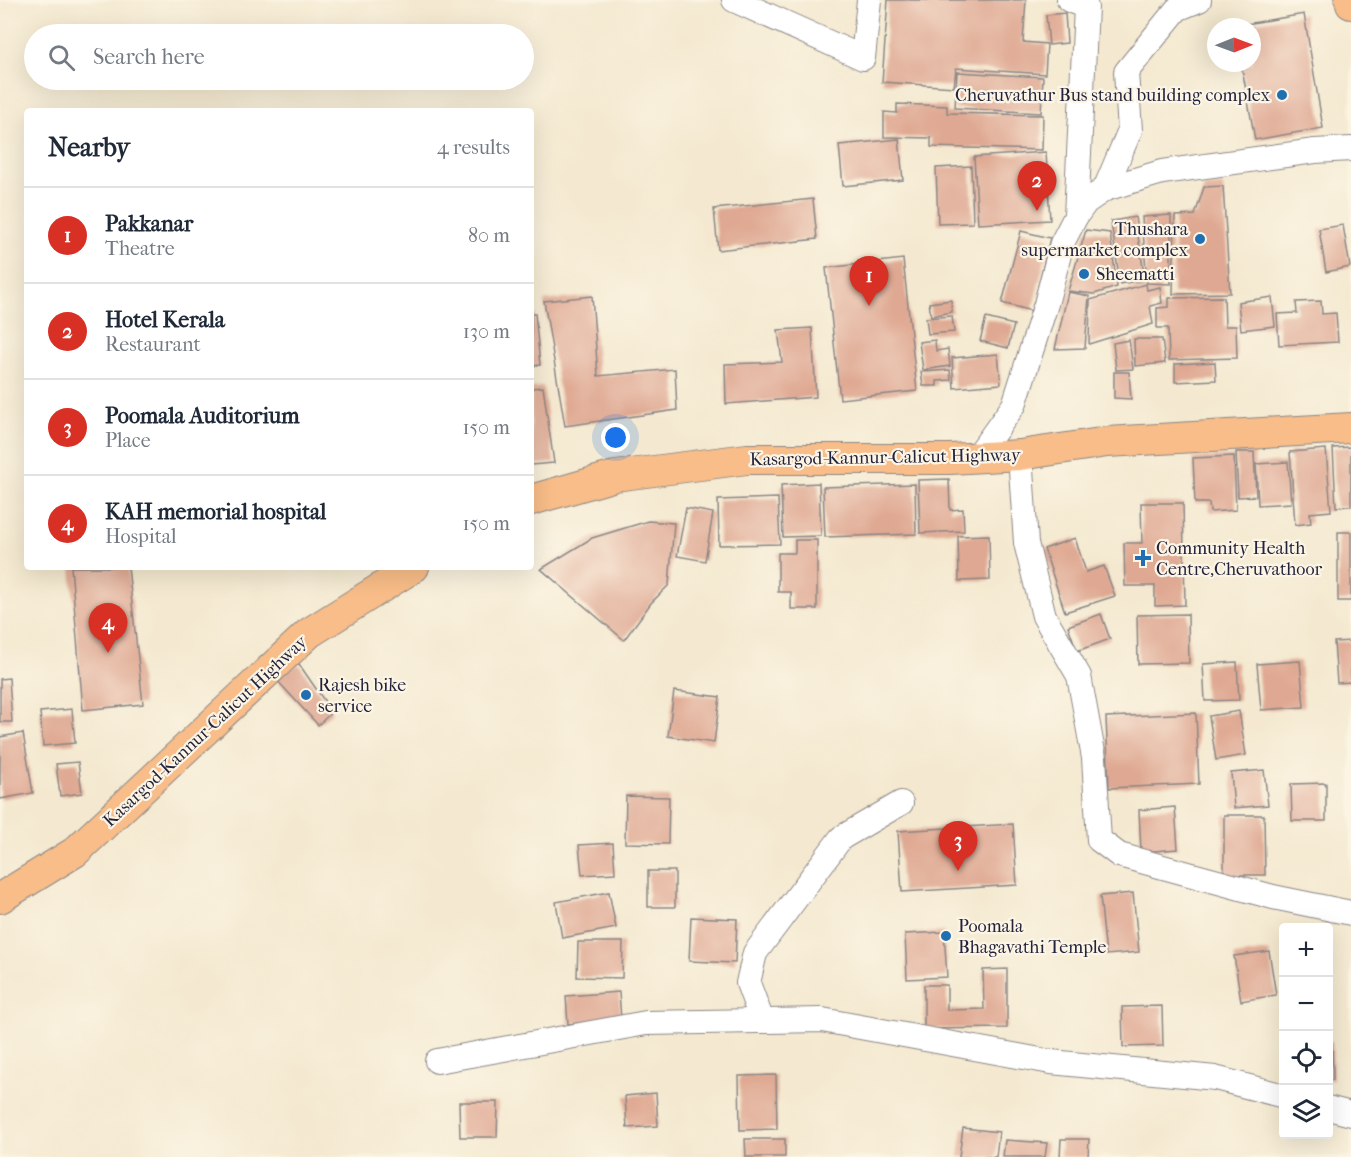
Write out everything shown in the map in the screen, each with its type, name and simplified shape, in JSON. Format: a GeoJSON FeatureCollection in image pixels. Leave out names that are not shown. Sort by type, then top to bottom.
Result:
{"type":"FeatureCollection","features":[{"type":"Feature","properties":{"kind":"main road","name":"Kasargod-Kannur-Calicut Highway"},"geometry":{"type":"LineString","coordinates":[[534,499],[615,476],[747,459],[976,458],[1020,455],[1107,442],[1351,428]]}},
{"type":"Feature","properties":{"kind":"main road","name":"Kasargod-Kannur-Calicut Highway"},"geometry":{"type":"LineString","coordinates":[[0,898],[75,852],[309,633],[409,570]]}},
{"type":"Feature","properties":{"kind":"street"},"geometry":{"type":"LineString","coordinates":[[734,0],[863,58],[869,0]]}},
{"type":"Feature","properties":{"kind":"street"},"geometry":{"type":"LineString","coordinates":[[1069,0],[1086,7],[1076,216]]}},
{"type":"Feature","properties":{"kind":"street"},"geometry":{"type":"LineString","coordinates":[[1105,189],[1131,130],[1126,72],[1177,9],[1199,0]]}},
{"type":"Feature","properties":{"kind":"street"},"geometry":{"type":"LineString","coordinates":[[976,458],[1014,405],[1046,304],[1062,243],[1086,202],[1105,189],[1161,172],[1315,151],[1351,149]]}},
{"type":"Feature","properties":{"kind":"street"},"geometry":{"type":"LineString","coordinates":[[1020,455],[1026,543],[1044,616],[1079,676],[1094,758],[1099,840],[1119,855],[1272,897],[1351,913]]}},
{"type":"Feature","properties":{"kind":"street"},"geometry":{"type":"LineString","coordinates":[[762,1021],[748,983],[755,953],[841,838],[901,803]]}},
{"type":"Feature","properties":{"kind":"street"},"geometry":{"type":"LineString","coordinates":[[437,1060],[646,1023],[822,1020],[1051,1062],[1215,1078],[1279,1095]]}},
{"type":"Feature","properties":{"kind":"street"},"geometry":{"type":"LineString","coordinates":[[1333,1109],[1351,1114]]}},
{"type":"Feature","properties":{"kind":"building"},"geometry":{"type":"Polygon","coordinates":[[[888,0],[1026,0],[1023,42],[1047,44],[1045,74],[956,68],[954,87],[882,82],[888,0]]]}},
{"type":"Feature","properties":{"kind":"building"},"geometry":{"type":"Polygon","coordinates":[[[1065,13],[1067,43],[1049,45],[1046,15],[1065,13]]]}},
{"type":"Feature","properties":{"kind":"building","name":"Cheruvathur Bus stand building complex"},"geometry":{"type":"Polygon","coordinates":[[[1304,14],[1323,128],[1255,140],[1243,72],[1261,72],[1261,21],[1304,14]]]}},
{"type":"Feature","properties":{"kind":"building"},"geometry":{"type":"Polygon","coordinates":[[[957,72],[1043,77],[1041,113],[955,108],[957,72]]]}},
{"type":"Feature","properties":{"kind":"building"},"geometry":{"type":"Polygon","coordinates":[[[897,104],[947,106],[947,113],[1043,115],[1042,150],[931,147],[931,138],[884,137],[884,112],[897,113],[897,104]]]}},
{"type":"Feature","properties":{"kind":"building"},"geometry":{"type":"Polygon","coordinates":[[[899,139],[903,180],[843,186],[839,145],[899,139]]]}},
{"type":"Feature","properties":{"kind":"building"},"geometry":{"type":"Polygon","coordinates":[[[1046,152],[1050,220],[978,224],[974,157],[1046,152]]]}},
{"type":"Feature","properties":{"kind":"building"},"geometry":{"type":"Polygon","coordinates":[[[971,166],[973,223],[938,224],[936,168],[971,166]]]}},
{"type":"Feature","properties":{"kind":"building","name":"Thushara supermarket complex"},"geometry":{"type":"Polygon","coordinates":[[[1223,186],[1230,293],[1173,294],[1175,216],[1195,215],[1204,187],[1223,186]]]}},
{"type":"Feature","properties":{"kind":"building"},"geometry":{"type":"Polygon","coordinates":[[[813,199],[817,239],[718,250],[714,209],[813,199]]]}},
{"type":"Feature","properties":{"kind":"building"},"geometry":{"type":"Polygon","coordinates":[[[1171,215],[1171,284],[1147,283],[1142,217],[1171,215]]]}},
{"type":"Feature","properties":{"kind":"building"},"geometry":{"type":"Polygon","coordinates":[[[1135,217],[1145,280],[1120,284],[1111,221],[1135,217]]]}},
{"type":"Feature","properties":{"kind":"building"},"geometry":{"type":"Polygon","coordinates":[[[1343,225],[1350,267],[1326,272],[1319,229],[1343,225]]]}},
{"type":"Feature","properties":{"kind":"building"},"geometry":{"type":"Polygon","coordinates":[[[1086,230],[1110,233],[1117,287],[1094,294],[1068,291],[1086,230]]]}},
{"type":"Feature","properties":{"kind":"building"},"geometry":{"type":"Polygon","coordinates":[[[1021,231],[1050,238],[1032,311],[1002,303],[1021,231]]]}},
{"type":"Feature","properties":{"kind":"building"},"geometry":{"type":"Polygon","coordinates":[[[903,259],[917,391],[840,399],[826,268],[903,259]]]}},
{"type":"Feature","properties":{"kind":"building"},"geometry":{"type":"Polygon","coordinates":[[[1146,284],[1147,290],[1160,287],[1162,303],[1150,306],[1153,324],[1089,344],[1090,300],[1146,284]]]}},
{"type":"Feature","properties":{"kind":"building"},"geometry":{"type":"Polygon","coordinates":[[[1068,292],[1089,296],[1085,348],[1055,349],[1068,292]]]}},
{"type":"Feature","properties":{"kind":"building"},"geometry":{"type":"Polygon","coordinates":[[[592,296],[598,376],[675,369],[677,410],[565,426],[544,301],[592,296]]]}},
{"type":"Feature","properties":{"kind":"building"},"geometry":{"type":"Polygon","coordinates":[[[1224,297],[1225,326],[1236,326],[1237,358],[1169,360],[1168,328],[1157,328],[1157,308],[1169,307],[1169,298],[1224,297]]]}},
{"type":"Feature","properties":{"kind":"building"},"geometry":{"type":"Polygon","coordinates":[[[1272,297],[1275,326],[1241,330],[1238,302],[1272,297]]]}},
{"type":"Feature","properties":{"kind":"building"},"geometry":{"type":"Polygon","coordinates":[[[951,300],[952,312],[931,316],[929,303],[951,300]]]}},
{"type":"Feature","properties":{"kind":"building"},"geometry":{"type":"Polygon","coordinates":[[[1321,301],[1322,314],[1336,313],[1338,342],[1279,345],[1277,314],[1297,313],[1296,302],[1321,301]]]}},
{"type":"Feature","properties":{"kind":"building"},"geometry":{"type":"Polygon","coordinates":[[[534,313],[540,365],[534,366],[534,313]]]}},
{"type":"Feature","properties":{"kind":"building"},"geometry":{"type":"Polygon","coordinates":[[[952,316],[954,332],[928,334],[926,318],[952,316]]]}},
{"type":"Feature","properties":{"kind":"building"},"geometry":{"type":"Polygon","coordinates":[[[986,318],[1014,325],[1008,348],[980,341],[986,318]]]}},
{"type":"Feature","properties":{"kind":"building"},"geometry":{"type":"Polygon","coordinates":[[[812,328],[816,397],[726,404],[725,364],[782,362],[778,330],[812,328]]]}},
{"type":"Feature","properties":{"kind":"building"},"geometry":{"type":"Polygon","coordinates":[[[1134,339],[1162,339],[1165,363],[1135,366],[1134,339]]]}},
{"type":"Feature","properties":{"kind":"building"},"geometry":{"type":"Polygon","coordinates":[[[935,340],[936,351],[948,349],[950,366],[923,370],[919,342],[935,340]]]}},
{"type":"Feature","properties":{"kind":"building"},"geometry":{"type":"Polygon","coordinates":[[[1129,340],[1133,369],[1116,370],[1113,343],[1129,340]]]}},
{"type":"Feature","properties":{"kind":"building"},"geometry":{"type":"Polygon","coordinates":[[[998,354],[1001,384],[954,388],[952,358],[998,354]]]}},
{"type":"Feature","properties":{"kind":"building"},"geometry":{"type":"Polygon","coordinates":[[[1215,362],[1216,380],[1175,382],[1175,364],[1215,362]]]}},
{"type":"Feature","properties":{"kind":"building"},"geometry":{"type":"Polygon","coordinates":[[[950,370],[951,380],[937,381],[937,386],[923,386],[921,372],[950,370]]]}},
{"type":"Feature","properties":{"kind":"building"},"geometry":{"type":"Polygon","coordinates":[[[1114,372],[1129,372],[1131,399],[1114,398],[1114,372]]]}},
{"type":"Feature","properties":{"kind":"building"},"geometry":{"type":"Polygon","coordinates":[[[543,387],[554,463],[534,465],[534,388],[543,387]]]}},
{"type":"Feature","properties":{"kind":"building"},"geometry":{"type":"Polygon","coordinates":[[[1351,447],[1351,506],[1336,507],[1333,448],[1351,447]]]}},
{"type":"Feature","properties":{"kind":"building"},"geometry":{"type":"Polygon","coordinates":[[[1326,449],[1331,511],[1310,513],[1311,523],[1295,525],[1290,452],[1326,449]]]}},
{"type":"Feature","properties":{"kind":"building"},"geometry":{"type":"Polygon","coordinates":[[[1236,452],[1254,452],[1256,496],[1238,497],[1236,452]]]}},
{"type":"Feature","properties":{"kind":"building"},"geometry":{"type":"Polygon","coordinates":[[[1234,456],[1236,510],[1210,512],[1209,503],[1195,503],[1193,458],[1234,456]]]}},
{"type":"Feature","properties":{"kind":"building"},"geometry":{"type":"Polygon","coordinates":[[[1288,462],[1291,503],[1258,505],[1256,464],[1288,462]]]}},
{"type":"Feature","properties":{"kind":"building"},"geometry":{"type":"Polygon","coordinates":[[[949,479],[950,510],[963,509],[964,531],[920,533],[918,480],[949,479]]]}},
{"type":"Feature","properties":{"kind":"building"},"geometry":{"type":"Polygon","coordinates":[[[819,483],[821,536],[783,537],[781,485],[819,483]]]}},
{"type":"Feature","properties":{"kind":"building"},"geometry":{"type":"Polygon","coordinates":[[[915,484],[916,534],[825,537],[823,487],[915,484]]]}},
{"type":"Feature","properties":{"kind":"building"},"geometry":{"type":"Polygon","coordinates":[[[778,498],[780,544],[719,545],[718,500],[778,498]]]}},
{"type":"Feature","properties":{"kind":"building"},"geometry":{"type":"Polygon","coordinates":[[[1141,503],[1183,503],[1185,605],[1155,606],[1155,586],[1125,586],[1124,543],[1142,543],[1141,503]]]}},
{"type":"Feature","properties":{"kind":"building"},"geometry":{"type":"Polygon","coordinates":[[[686,508],[713,513],[705,561],[677,556],[686,508]]]}},
{"type":"Feature","properties":{"kind":"building"},"geometry":{"type":"Polygon","coordinates":[[[648,521],[674,523],[669,585],[651,603],[624,640],[541,569],[592,538],[648,521]]]}},
{"type":"Feature","properties":{"kind":"building"},"geometry":{"type":"Polygon","coordinates":[[[1338,532],[1351,532],[1351,601],[1338,601],[1338,532]]]}},
{"type":"Feature","properties":{"kind":"building"},"geometry":{"type":"Polygon","coordinates":[[[989,535],[990,580],[959,581],[958,536],[989,535]]]}},
{"type":"Feature","properties":{"kind":"building"},"geometry":{"type":"Polygon","coordinates":[[[1075,538],[1086,572],[1104,566],[1115,596],[1065,612],[1044,549],[1075,538]]]}},
{"type":"Feature","properties":{"kind":"building"},"geometry":{"type":"Polygon","coordinates":[[[795,540],[817,540],[817,609],[791,609],[791,592],[778,592],[778,553],[795,553],[795,540]]]}},
{"type":"Feature","properties":{"kind":"building"},"geometry":{"type":"Polygon","coordinates":[[[71,570],[128,570],[143,704],[83,710],[71,570]]]}},
{"type":"Feature","properties":{"kind":"building"},"geometry":{"type":"Polygon","coordinates":[[[1101,614],[1110,639],[1077,651],[1068,626],[1101,614]]]}},
{"type":"Feature","properties":{"kind":"building"},"geometry":{"type":"Polygon","coordinates":[[[1188,614],[1189,663],[1138,664],[1137,615],[1188,614]]]}},
{"type":"Feature","properties":{"kind":"building"},"geometry":{"type":"Polygon","coordinates":[[[1351,641],[1351,682],[1337,683],[1334,642],[1351,641]]]}},
{"type":"Feature","properties":{"kind":"building"},"geometry":{"type":"Polygon","coordinates":[[[1300,661],[1304,707],[1261,710],[1257,664],[1300,661]]]}},
{"type":"Feature","properties":{"kind":"building"},"geometry":{"type":"Polygon","coordinates":[[[1237,662],[1239,700],[1205,701],[1203,664],[1237,662]]]}},
{"type":"Feature","properties":{"kind":"building","name":"Rajesh bike service"},"geometry":{"type":"Polygon","coordinates":[[[299,664],[332,712],[318,725],[275,678],[299,664]]]}},
{"type":"Feature","properties":{"kind":"building"},"geometry":{"type":"Polygon","coordinates":[[[9,678],[12,722],[0,722],[0,679],[9,678]]]}},
{"type":"Feature","properties":{"kind":"building"},"geometry":{"type":"Polygon","coordinates":[[[674,691],[720,697],[714,743],[668,736],[674,691]]]}},
{"type":"Feature","properties":{"kind":"building"},"geometry":{"type":"Polygon","coordinates":[[[72,709],[75,743],[43,746],[40,712],[72,709]]]}},
{"type":"Feature","properties":{"kind":"building"},"geometry":{"type":"Polygon","coordinates":[[[1239,711],[1246,755],[1216,760],[1209,716],[1239,711]]]}},
{"type":"Feature","properties":{"kind":"building"},"geometry":{"type":"Polygon","coordinates":[[[1196,713],[1199,784],[1109,788],[1106,717],[1196,713]]]}},
{"type":"Feature","properties":{"kind":"building"},"geometry":{"type":"Polygon","coordinates":[[[23,733],[33,793],[0,799],[0,737],[23,733]]]}},
{"type":"Feature","properties":{"kind":"building"},"geometry":{"type":"Polygon","coordinates":[[[78,762],[82,793],[60,796],[56,764],[78,762]]]}},
{"type":"Feature","properties":{"kind":"building"},"geometry":{"type":"Polygon","coordinates":[[[1264,770],[1268,805],[1234,808],[1231,773],[1264,770]]]}},
{"type":"Feature","properties":{"kind":"building"},"geometry":{"type":"Polygon","coordinates":[[[1326,783],[1326,821],[1292,821],[1291,784],[1326,783]]]}},
{"type":"Feature","properties":{"kind":"building"},"geometry":{"type":"Polygon","coordinates":[[[626,796],[669,797],[668,844],[625,843],[626,796]]]}},
{"type":"Feature","properties":{"kind":"building"},"geometry":{"type":"Polygon","coordinates":[[[1175,807],[1178,849],[1141,852],[1139,810],[1175,807]]]}},
{"type":"Feature","properties":{"kind":"building"},"geometry":{"type":"Polygon","coordinates":[[[1224,815],[1264,815],[1265,875],[1224,875],[1224,815]]]}},
{"type":"Feature","properties":{"kind":"building"},"geometry":{"type":"Polygon","coordinates":[[[1013,824],[1017,885],[902,892],[898,831],[1013,824]]]}},
{"type":"Feature","properties":{"kind":"building"},"geometry":{"type":"Polygon","coordinates":[[[613,843],[615,873],[582,875],[579,845],[613,843]]]}},
{"type":"Feature","properties":{"kind":"building"},"geometry":{"type":"Polygon","coordinates":[[[648,871],[675,871],[675,907],[648,907],[648,871]]]}},
{"type":"Feature","properties":{"kind":"building"},"geometry":{"type":"Polygon","coordinates":[[[609,892],[616,928],[562,938],[556,902],[609,892]]]}},
{"type":"Feature","properties":{"kind":"building"},"geometry":{"type":"Polygon","coordinates":[[[1133,893],[1139,952],[1106,955],[1100,896],[1133,893]]]}},
{"type":"Feature","properties":{"kind":"building"},"geometry":{"type":"Polygon","coordinates":[[[691,917],[737,919],[735,963],[689,961],[691,917]]]}},
{"type":"Feature","properties":{"kind":"building"},"geometry":{"type":"Polygon","coordinates":[[[944,932],[947,977],[907,979],[905,934],[944,932]]]}},
{"type":"Feature","properties":{"kind":"building"},"geometry":{"type":"Polygon","coordinates":[[[578,942],[623,942],[622,978],[577,977],[578,942]]]}},
{"type":"Feature","properties":{"kind":"building"},"geometry":{"type":"Polygon","coordinates":[[[1269,951],[1276,995],[1241,1001],[1234,956],[1269,951]]]}},
{"type":"Feature","properties":{"kind":"building"},"geometry":{"type":"Polygon","coordinates":[[[1007,969],[1007,1028],[924,1029],[924,985],[947,985],[947,1010],[984,1009],[983,970],[1007,969]]]}},
{"type":"Feature","properties":{"kind":"building"},"geometry":{"type":"Polygon","coordinates":[[[619,992],[621,1019],[568,1024],[566,996],[619,992]]]}},
{"type":"Feature","properties":{"kind":"building"},"geometry":{"type":"Polygon","coordinates":[[[1162,1006],[1163,1046],[1123,1047],[1122,1007],[1162,1006]]]}},
{"type":"Feature","properties":{"kind":"building"},"geometry":{"type":"Polygon","coordinates":[[[776,1075],[777,1129],[740,1130],[739,1076],[776,1075]]]}},
{"type":"Feature","properties":{"kind":"building"},"geometry":{"type":"Polygon","coordinates":[[[656,1093],[658,1126],[627,1128],[625,1096],[656,1093]]]}},
{"type":"Feature","properties":{"kind":"building"},"geometry":{"type":"Polygon","coordinates":[[[459,1102],[498,1102],[497,1137],[460,1137],[459,1102]]]}},
{"type":"Feature","properties":{"kind":"building"},"geometry":{"type":"Polygon","coordinates":[[[963,1128],[999,1132],[996,1157],[959,1157],[963,1128]]]}},
{"type":"Feature","properties":{"kind":"building"},"geometry":{"type":"Polygon","coordinates":[[[745,1139],[785,1139],[785,1157],[746,1157],[745,1139]]]}},
{"type":"Feature","properties":{"kind":"building"},"geometry":{"type":"Polygon","coordinates":[[[1061,1139],[1089,1139],[1088,1157],[1060,1157],[1061,1139]]]}},
{"type":"Feature","properties":{"kind":"building"},"geometry":{"type":"Polygon","coordinates":[[[1005,1140],[1047,1143],[1045,1157],[1003,1157],[1005,1140]]]}},
{"type":"Feature","properties":{"kind":"place","name":"Cheruvathur Bus stand building complex"},"geometry":{"type":"Point","coordinates":[1282,95]}},
{"type":"Feature","properties":{"kind":"place","name":"Hotel Kerala"},"geometry":{"type":"Point","coordinates":[1037,211]}},
{"type":"Feature","properties":{"kind":"place","name":"Thushara supermarket complex"},"geometry":{"type":"Point","coordinates":[1200,239]}},
{"type":"Feature","properties":{"kind":"place","name":"Sheematti"},"geometry":{"type":"Point","coordinates":[1084,274]}},
{"type":"Feature","properties":{"kind":"place","name":"Pakkanar"},"geometry":{"type":"Point","coordinates":[869,306]}},
{"type":"Feature","properties":{"kind":"place","name":"Community Health Centre,Cheruvathoor"},"geometry":{"type":"Point","coordinates":[1143,558]}},
{"type":"Feature","properties":{"kind":"place","name":"KAH memorial hospital"},"geometry":{"type":"Point","coordinates":[108,653]}},
{"type":"Feature","properties":{"kind":"place","name":"Rajesh bike service"},"geometry":{"type":"Point","coordinates":[306,695]}},
{"type":"Feature","properties":{"kind":"place","name":"Poomala Auditorium"},"geometry":{"type":"Point","coordinates":[958,871]}},
{"type":"Feature","properties":{"kind":"place","name":"Poomala Bhagavathi Temple"},"geometry":{"type":"Point","coordinates":[946,936]}}]}
